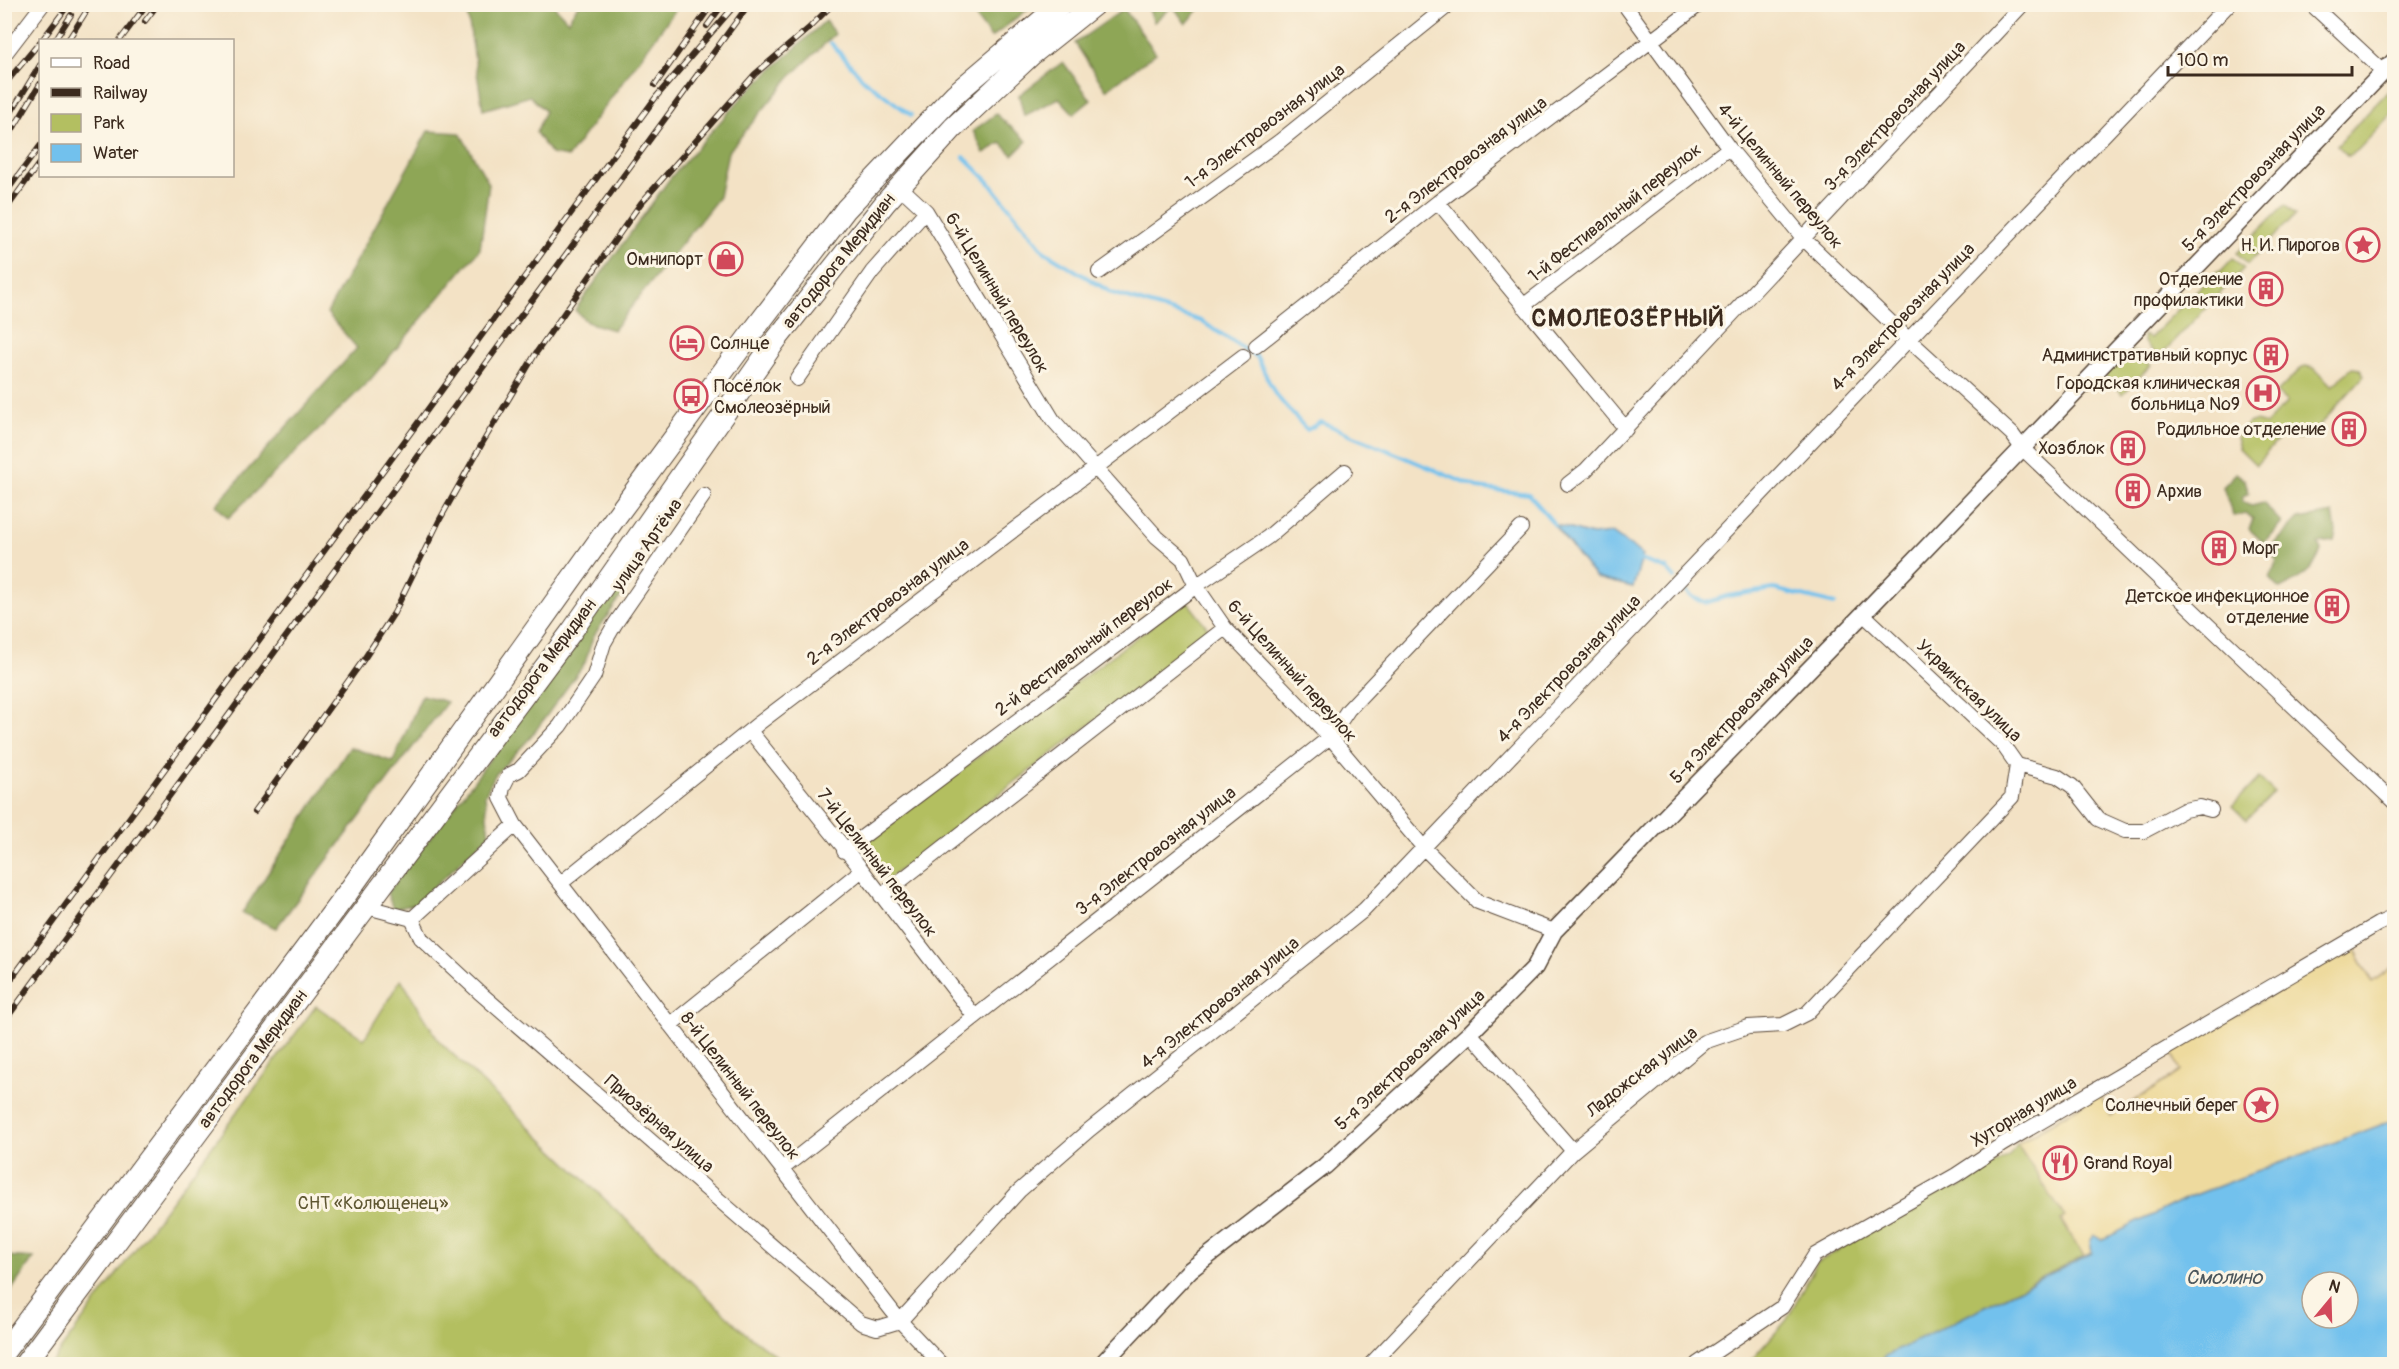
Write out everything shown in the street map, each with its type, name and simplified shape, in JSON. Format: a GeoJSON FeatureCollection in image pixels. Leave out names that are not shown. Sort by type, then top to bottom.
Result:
{"type":"FeatureCollection","features":[{"type":"Feature","properties":{"kind":"main road","name":"автодорога Меридиан"},"geometry":{"type":"LineString","coordinates":[[4,1352],[348,892],[741,346],[846,209],[955,94],[1061,4]]}},
{"type":"Feature","properties":{"kind":"main road","name":"автодорога Меридиан"},"geometry":{"type":"LineString","coordinates":[[25,1365],[572,631],[776,339],[899,186],[961,120],[1031,56],[1095,4]]}},
{"type":"Feature","properties":{"kind":"main road"},"geometry":{"type":"LineString","coordinates":[[881,171],[899,186]]}},
{"type":"Feature","properties":{"kind":"main road"},"geometry":{"type":"LineString","coordinates":[[348,892],[367,907]]}},
{"type":"Feature","properties":{"kind":"street"},"geometry":{"type":"LineString","coordinates":[[4,56],[43,4]]}},
{"type":"Feature","properties":{"kind":"street","name":"1-я Электровозная улица"},"geometry":{"type":"LineString","coordinates":[[1099,272],[1280,141],[1450,4]]}},
{"type":"Feature","properties":{"kind":"street","name":"4-й Целинный переулок"},"geometry":{"type":"LineString","coordinates":[[1624,4],[1729,148],[1804,239],[2012,434],[2022,448],[2394,802]]}},
{"type":"Feature","properties":{"kind":"street","name":"2-я Электровозная улица"},"geometry":{"type":"LineString","coordinates":[[1256,346],[1438,202],[1700,4]]}},
{"type":"Feature","properties":{"kind":"street","name":"3-я Электровозная улица"},"geometry":{"type":"LineString","coordinates":[[1568,484],[1586,470],[1626,429],[2023,4]]}},
{"type":"Feature","properties":{"kind":"street","name":"4-я Электровозная улица"},"geometry":{"type":"LineString","coordinates":[[900,1321],[1019,1191],[1089,1131],[1364,910],[1907,338],[2229,4]]}},
{"type":"Feature","properties":{"kind":"street"},"geometry":{"type":"LineString","coordinates":[[2311,4],[2389,67]]}},
{"type":"Feature","properties":{"kind":"street","name":"5-я Электровозная улица"},"geometry":{"type":"LineString","coordinates":[[1102,1365],[1190,1270],[1325,1166],[1470,1034],[1535,967],[1554,932],[1863,615],[2389,67]]}},
{"type":"Feature","properties":{"kind":"street","name":"1-й Фестивальный переулок"},"geometry":{"type":"LineString","coordinates":[[1523,306],[1729,148]]}},
{"type":"Feature","properties":{"kind":"street","name":"6-й Целинный переулок"},"geometry":{"type":"LineString","coordinates":[[899,186],[926,211],[1053,420],[1157,537],[1183,559],[1196,586],[1225,628],[1330,737],[1424,848],[1478,903],[1554,932]]}},
{"type":"Feature","properties":{"kind":"street"},"geometry":{"type":"LineString","coordinates":[[1438,202],[1626,429]]}},
{"type":"Feature","properties":{"kind":"street"},"geometry":{"type":"LineString","coordinates":[[797,379],[872,272],[926,211]]}},
{"type":"Feature","properties":{"kind":"street","name":"2-я Электровозная улица"},"geometry":{"type":"LineString","coordinates":[[561,884],[750,731],[1243,356]]}},
{"type":"Feature","properties":{"kind":"street","name":"2-й Фестивальный переулок"},"geometry":{"type":"LineString","coordinates":[[844,850],[1196,586],[1268,537],[1345,471]]}},
{"type":"Feature","properties":{"kind":"street","name":"улица Артёма"},"geometry":{"type":"LineString","coordinates":[[515,825],[501,798],[509,775],[519,770],[560,726],[594,676],[604,644],[615,624],[704,495]]}},
{"type":"Feature","properties":{"kind":"street","name":"3-я Электровозная улица"},"geometry":{"type":"LineString","coordinates":[[782,1168],[1330,737],[1348,710],[1521,528]]}},
{"type":"Feature","properties":{"kind":"street","name":"Украинская улица"},"geometry":{"type":"LineString","coordinates":[[1863,615],[2003,745],[2018,765],[2057,776],[2072,786],[2098,819],[2125,831],[2144,831],[2184,810],[2200,807],[2211,810]]}},
{"type":"Feature","properties":{"kind":"street"},"geometry":{"type":"LineString","coordinates":[[881,896],[1225,628]]}},
{"type":"Feature","properties":{"kind":"street","name":"7-й Целинный переулок"},"geometry":{"type":"LineString","coordinates":[[750,731],[862,870],[975,1017]]}},
{"type":"Feature","properties":{"kind":"street","name":"Ладожская улица"},"geometry":{"type":"LineString","coordinates":[[1371,1365],[1573,1150],[1704,1042],[1748,1027],[1783,1025],[1806,1014],[2012,797],[2018,765]]}},
{"type":"Feature","properties":{"kind":"street"},"geometry":{"type":"LineString","coordinates":[[367,907],[411,919],[515,825]]}},
{"type":"Feature","properties":{"kind":"street","name":"8-й Целинный переулок"},"geometry":{"type":"LineString","coordinates":[[515,825],[900,1321],[941,1365]]}},
{"type":"Feature","properties":{"kind":"street"},"geometry":{"type":"LineString","coordinates":[[670,1025],[862,870]]}},
{"type":"Feature","properties":{"kind":"street","name":"Хуторная улица"},"geometry":{"type":"LineString","coordinates":[[1697,1365],[1782,1307],[1815,1255],[1959,1173],[2003,1144],[2378,924],[2394,917]]}},
{"type":"Feature","properties":{"kind":"street","name":"Приозёрная улица"},"geometry":{"type":"LineString","coordinates":[[411,919],[421,938],[472,985],[861,1323],[877,1328],[900,1321]]}},
{"type":"Feature","properties":{"kind":"street"},"geometry":{"type":"LineString","coordinates":[[1470,1034],[1573,1150]]}},
{"type":"Feature","properties":{"kind":"green space"},"geometry":{"type":"Polygon","coordinates":[[[1203,4],[1186,24],[1173,6],[1154,22],[1147,5],[1203,4]]]}},
{"type":"Feature","properties":{"kind":"green space"},"geometry":{"type":"Polygon","coordinates":[[[466,5],[553,5],[568,21],[578,5],[679,5],[568,157],[551,154],[536,133],[545,111],[530,96],[483,110],[466,5]]]}},
{"type":"Feature","properties":{"kind":"green space"},"geometry":{"type":"Polygon","coordinates":[[[967,5],[1033,5],[991,38],[967,5]]]}},
{"type":"Feature","properties":{"kind":"green space"},"geometry":{"type":"Polygon","coordinates":[[[1124,9],[1156,53],[1106,90],[1075,43],[1124,9]]]}},
{"type":"Feature","properties":{"kind":"green space"},"geometry":{"type":"Polygon","coordinates":[[[825,21],[835,34],[790,77],[728,152],[719,197],[613,330],[587,322],[575,310],[671,177],[744,95],[825,21]]]}},
{"type":"Feature","properties":{"kind":"green space"},"geometry":{"type":"Polygon","coordinates":[[[1063,62],[1091,100],[1074,114],[1059,98],[1024,116],[1019,95],[1063,62]]]}},
{"type":"Feature","properties":{"kind":"green space"},"geometry":{"type":"Polygon","coordinates":[[[2394,73],[2394,112],[2358,150],[2348,156],[2337,145],[2393,86],[2389,76],[2394,73]]]}},
{"type":"Feature","properties":{"kind":"green space"},"geometry":{"type":"Polygon","coordinates":[[[996,114],[1027,141],[1013,155],[1001,143],[984,153],[973,131],[996,114]]]}},
{"type":"Feature","properties":{"kind":"green space"},"geometry":{"type":"Polygon","coordinates":[[[428,131],[460,133],[489,184],[480,249],[370,380],[228,518],[216,505],[357,348],[327,313],[428,131]]]}},
{"type":"Feature","properties":{"kind":"green space"},"geometry":{"type":"Polygon","coordinates":[[[2285,205],[2295,215],[2248,264],[2237,253],[2285,205]]]}},
{"type":"Feature","properties":{"kind":"green space"},"geometry":{"type":"Polygon","coordinates":[[[2233,258],[2244,268],[2159,357],[2144,342],[2143,335],[2150,338],[2208,279],[2218,271],[2220,272],[2233,258]]]}},
{"type":"Feature","properties":{"kind":"green space"},"geometry":{"type":"Polygon","coordinates":[[[2129,351],[2137,353],[2151,365],[2123,394],[2105,374],[2129,351]]]}},
{"type":"Feature","properties":{"kind":"green space"},"geometry":{"type":"Polygon","coordinates":[[[2302,367],[2314,368],[2332,386],[2352,368],[2360,369],[2364,376],[2311,435],[2299,440],[2284,433],[2256,465],[2239,448],[2236,438],[2248,423],[2256,421],[2265,425],[2287,402],[2277,393],[2302,367]]]}},
{"type":"Feature","properties":{"kind":"green space"},"geometry":{"type":"Polygon","coordinates":[[[2236,473],[2245,480],[2249,493],[2243,496],[2242,502],[2252,506],[2263,503],[2282,523],[2264,543],[2249,529],[2253,520],[2246,514],[2233,516],[2223,487],[2236,473]]]}},
{"type":"Feature","properties":{"kind":"green space"},"geometry":{"type":"Polygon","coordinates":[[[2333,513],[2336,532],[2334,541],[2318,543],[2321,550],[2315,564],[2300,578],[2280,589],[2270,578],[2277,561],[2269,550],[2298,519],[2333,513]]]}},
{"type":"Feature","properties":{"kind":"green space"},"geometry":{"type":"Polygon","coordinates":[[[627,567],[637,573],[593,637],[585,663],[531,737],[495,775],[485,795],[489,835],[416,904],[393,909],[387,893],[474,781],[627,567]]]}},
{"type":"Feature","properties":{"kind":"green space"},"geometry":{"type":"Polygon","coordinates":[[[1186,600],[1211,632],[887,880],[860,846],[1186,600]]]}},
{"type":"Feature","properties":{"kind":"green space"},"geometry":{"type":"Polygon","coordinates":[[[422,695],[447,702],[276,928],[242,913],[350,747],[393,762],[422,695]]]}},
{"type":"Feature","properties":{"kind":"green space"},"geometry":{"type":"Polygon","coordinates":[[[2259,778],[2274,792],[2246,820],[2232,806],[2259,778]]]}},
{"type":"Feature","properties":{"kind":"green space","name":"СНТ «Колющенец»"},"geometry":{"type":"Polygon","coordinates":[[[401,979],[439,1041],[744,1332],[787,1364],[50,1364],[316,1006],[364,1039],[401,979]]]}},
{"type":"Feature","properties":{"kind":"green space"},"geometry":{"type":"Polygon","coordinates":[[[2017,1144],[2065,1217],[2061,1220],[2084,1256],[1884,1357],[1880,1364],[1755,1364],[1752,1359],[1785,1322],[1817,1263],[1943,1186],[1958,1189],[2009,1156],[2017,1144]]]}},
{"type":"Feature","properties":{"kind":"green space"},"geometry":{"type":"Polygon","coordinates":[[[4,1256],[34,1258],[5,1299],[4,1256]]]}},
{"type":"Feature","properties":{"kind":"sand","name":"Солнечный берег"},"geometry":{"type":"Polygon","coordinates":[[[2353,946],[2372,982],[2394,966],[2394,1120],[2187,1198],[2102,1240],[2090,1240],[2092,1253],[2084,1256],[2061,1220],[2065,1217],[2017,1144],[2099,1094],[2111,1116],[2181,1071],[2171,1053],[2353,946]]]}},
{"type":"Feature","properties":{"kind":"water"},"geometry":{"type":"Polygon","coordinates":[[[1553,524],[1592,535],[1612,533],[1643,555],[1633,587],[1596,578],[1553,524]]]}},
{"type":"Feature","properties":{"kind":"water","name":"Смолино"},"geometry":{"type":"Polygon","coordinates":[[[2394,1120],[2394,1364],[1886,1364],[1884,1357],[2092,1253],[2090,1240],[2093,1235],[2102,1240],[2187,1198],[2394,1120]]]}},
{"type":"Feature","properties":{"kind":"waterway"},"geometry":{"type":"LineString","coordinates":[[831,43],[864,80],[911,115]]}},
{"type":"Feature","properties":{"kind":"waterway"},"geometry":{"type":"LineString","coordinates":[[964,157],[989,182],[1045,252],[1112,293],[1201,321],[1257,357],[1275,394],[1307,430],[1321,422],[1477,488],[1529,494],[1555,525]]}},
{"type":"Feature","properties":{"kind":"waterway"},"geometry":{"type":"LineString","coordinates":[[1638,559],[1667,569],[1675,578]]}},
{"type":"Feature","properties":{"kind":"waterway"},"geometry":{"type":"LineString","coordinates":[[1680,584],[1691,596],[1705,603],[1728,596],[1774,589],[1835,604]]}},
{"type":"Feature","properties":{"kind":"railway"},"geometry":{"type":"LineString","coordinates":[[43,39],[69,4]]}},
{"type":"Feature","properties":{"kind":"railway"},"geometry":{"type":"LineString","coordinates":[[69,39],[91,4]]}},
{"type":"Feature","properties":{"kind":"railway"},"geometry":{"type":"LineString","coordinates":[[121,39],[147,4]]}},
{"type":"Feature","properties":{"kind":"railway"},"geometry":{"type":"LineString","coordinates":[[145,21],[158,4]]}},
{"type":"Feature","properties":{"kind":"railway"},"geometry":{"type":"LineString","coordinates":[[655,85],[712,4]]}},
{"type":"Feature","properties":{"kind":"railway"},"geometry":{"type":"LineString","coordinates":[[707,26],[723,4]]}},
{"type":"Feature","properties":{"kind":"railway"},"geometry":{"type":"LineString","coordinates":[[4,989],[656,97],[736,4]]}},
{"type":"Feature","properties":{"kind":"railway"},"geometry":{"type":"LineString","coordinates":[[4,1022],[749,4]]}},
{"type":"Feature","properties":{"kind":"railway"},"geometry":{"type":"LineString","coordinates":[[254,812],[364,659],[394,613],[439,521],[536,353],[641,203],[755,74],[809,28],[833,4]]}},
{"type":"Feature","properties":{"kind":"railway"},"geometry":{"type":"LineString","coordinates":[[56,39],[71,15]]}},
{"type":"Feature","properties":{"kind":"railway"},"geometry":{"type":"LineString","coordinates":[[4,85],[39,43]]}},
{"type":"Feature","properties":{"kind":"railway"},"geometry":{"type":"LineString","coordinates":[[4,124],[39,67]]}},
{"type":"Feature","properties":{"kind":"railway"},"geometry":{"type":"LineString","coordinates":[[4,144],[39,86]]}},
{"type":"Feature","properties":{"kind":"railway"},"geometry":{"type":"LineString","coordinates":[[4,195],[39,147]]}},
{"type":"Feature","properties":{"kind":"railway"},"geometry":{"type":"LineString","coordinates":[[4,212],[39,163]]}},
{"type":"Feature","properties":{"kind":"place","name":"Н. И. Пирогов"},"geometry":{"type":"Point","coordinates":[2363,245]}},
{"type":"Feature","properties":{"kind":"place","name":"Омнипорт"},"geometry":{"type":"Point","coordinates":[726,259]}},
{"type":"Feature","properties":{"kind":"place","name":"Отделение профилактики"},"geometry":{"type":"Point","coordinates":[2266,289]}},
{"type":"Feature","properties":{"kind":"place","name":"Солнце"},"geometry":{"type":"Point","coordinates":[687,343]}},
{"type":"Feature","properties":{"kind":"place","name":"Административный корпус"},"geometry":{"type":"Point","coordinates":[2271,355]}},
{"type":"Feature","properties":{"kind":"place","name":"Городская клиническая больница №9"},"geometry":{"type":"Point","coordinates":[2263,393]}},
{"type":"Feature","properties":{"kind":"place","name":"Посёлок Смолеозёрный"},"geometry":{"type":"Point","coordinates":[691,396]}},
{"type":"Feature","properties":{"kind":"place","name":"Родильное отделение"},"geometry":{"type":"Point","coordinates":[2349,429]}},
{"type":"Feature","properties":{"kind":"place","name":"Хозблок"},"geometry":{"type":"Point","coordinates":[2128,448]}},
{"type":"Feature","properties":{"kind":"place","name":"Архив"},"geometry":{"type":"Point","coordinates":[2133,491]}},
{"type":"Feature","properties":{"kind":"place","name":"Морг"},"geometry":{"type":"Point","coordinates":[2219,548]}},
{"type":"Feature","properties":{"kind":"place","name":"Детское инфекционное отделение"},"geometry":{"type":"Point","coordinates":[2332,606]}},
{"type":"Feature","properties":{"kind":"place","name":"Солнечный берег"},"geometry":{"type":"Point","coordinates":[2261,1105]}},
{"type":"Feature","properties":{"kind":"place","name":"Grand Royal"},"geometry":{"type":"Point","coordinates":[2060,1163]}},
{"type":"Feature","properties":{"kind":"district","name":"СМОЛЕОЗЁРНЫЙ"},"geometry":{"type":"Point","coordinates":[1628,318]}}]}
